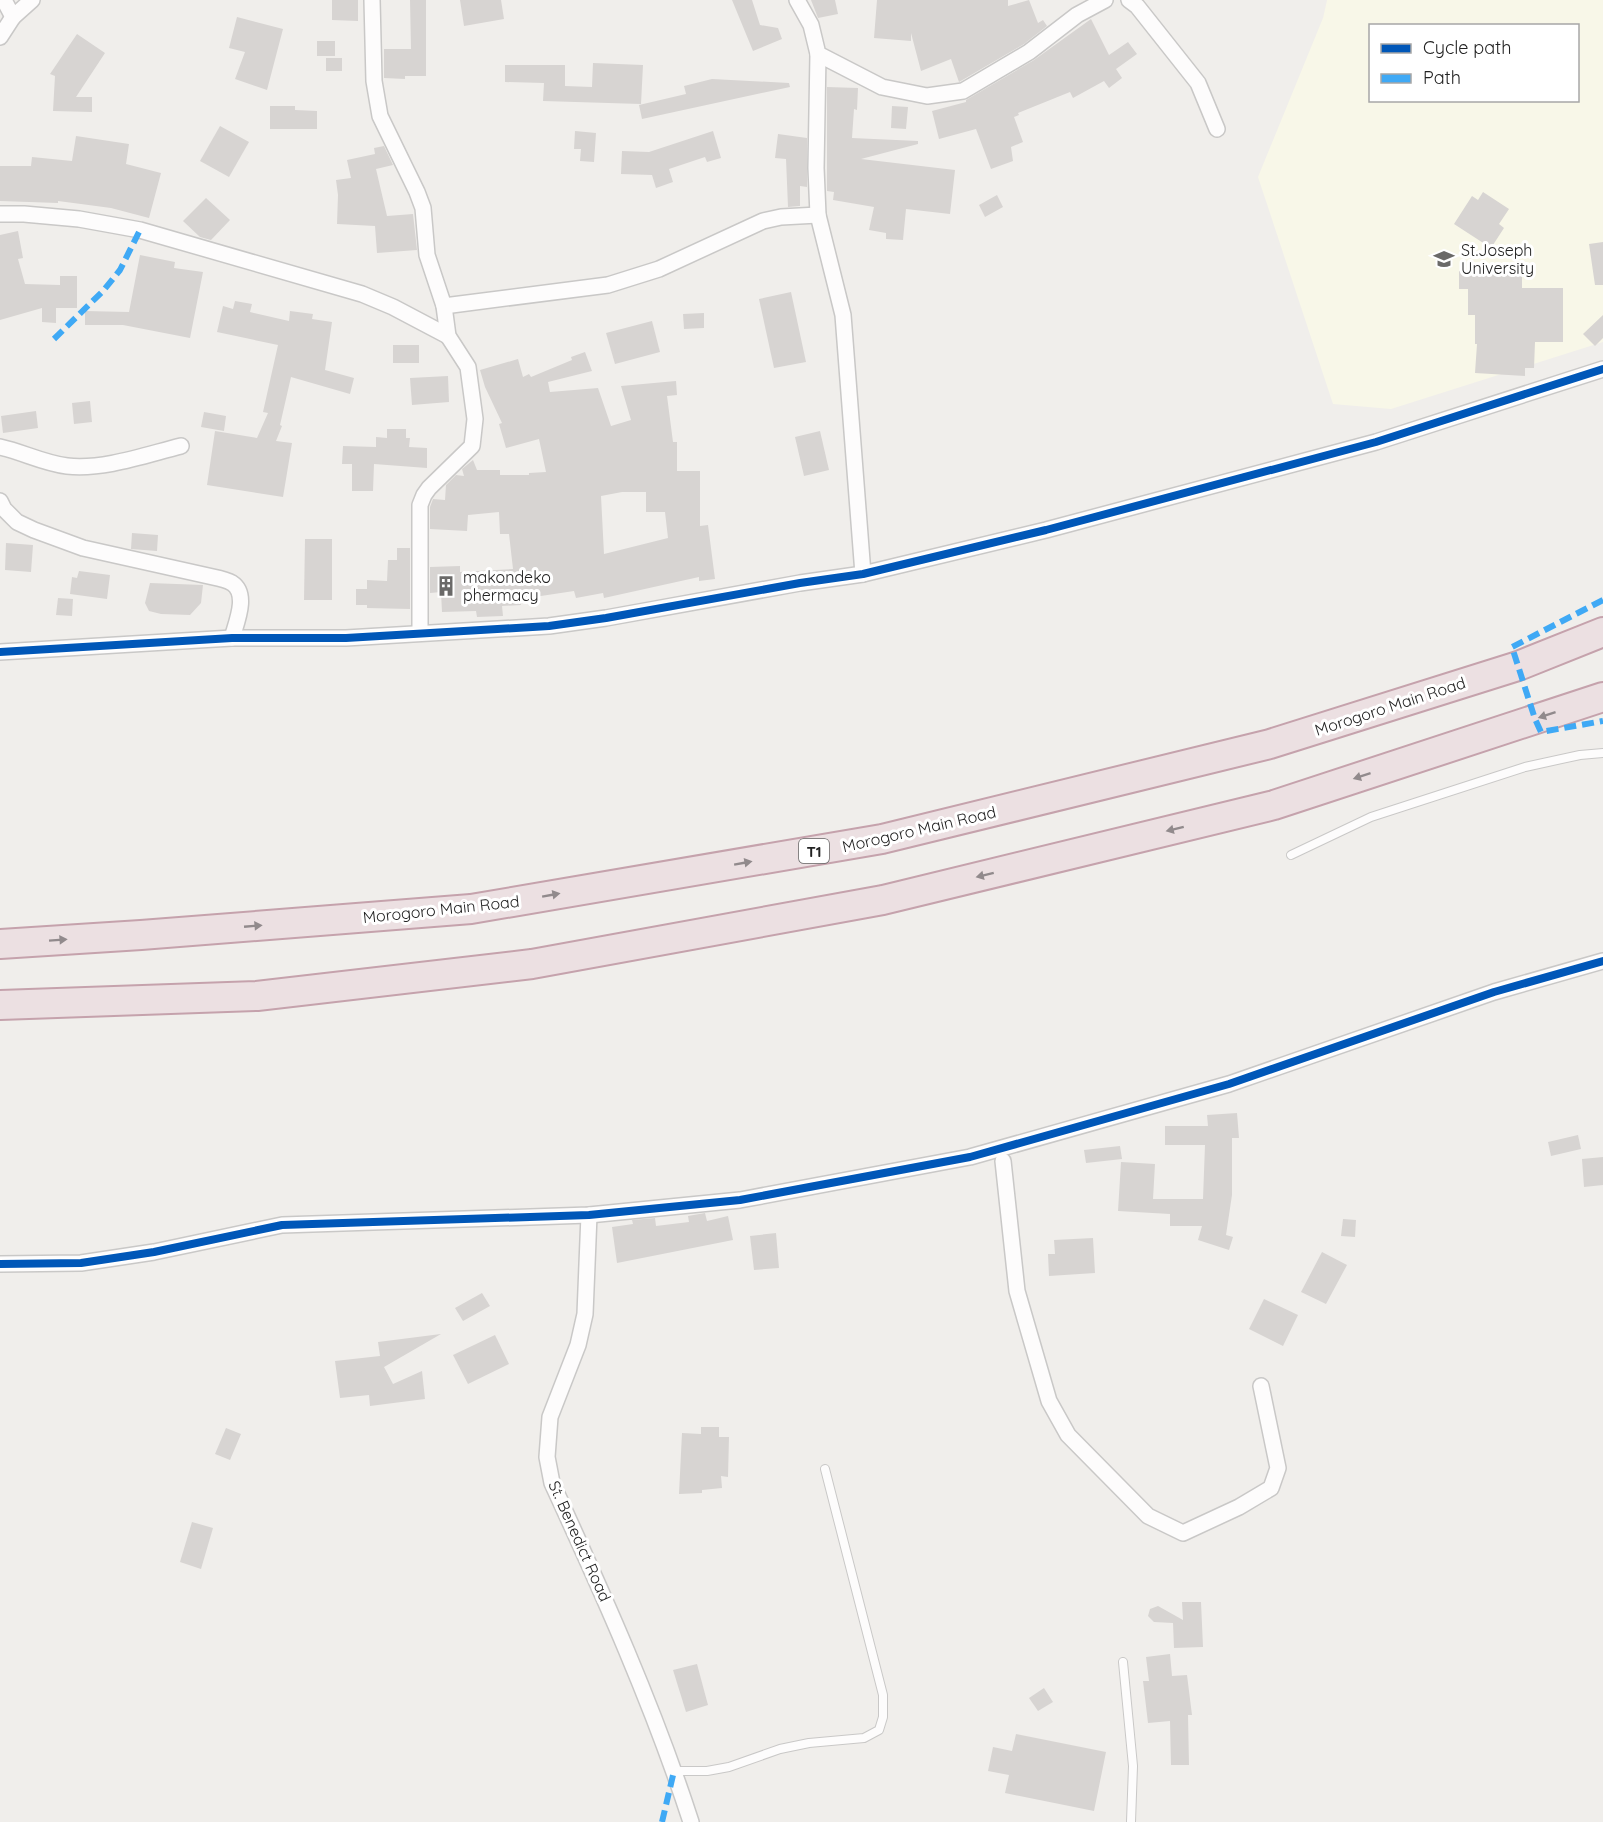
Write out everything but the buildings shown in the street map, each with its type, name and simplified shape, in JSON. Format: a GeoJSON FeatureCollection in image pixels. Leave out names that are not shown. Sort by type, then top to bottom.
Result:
{"type":"FeatureCollection","features":[{"type":"Feature","properties":{"kind":"highway","name":"Morogoro Main Road"},"geometry":{"type":"LineString","coordinates":[[0,944],[471,909],[882,839],[1270,744],[1518,666],[1603,632]]}},
{"type":"Feature","properties":{"kind":"highway"},"geometry":{"type":"LineString","coordinates":[[0,1005],[257,996],[508,967],[883,900],[1274,805],[1603,697]]}},
{"type":"Feature","properties":{"kind":"street"},"geometry":{"type":"LineString","coordinates":[[4,0],[13,17]]}},
{"type":"Feature","properties":{"kind":"street"},"geometry":{"type":"LineString","coordinates":[[0,37],[13,17],[32,0]]}},
{"type":"Feature","properties":{"kind":"street"},"geometry":{"type":"LineString","coordinates":[[372,0],[374,81],[380,116],[423,208],[427,255],[444,306],[448,336],[468,367],[475,419],[472,446],[424,495],[420,505],[420,633]]}},
{"type":"Feature","properties":{"kind":"street"},"geometry":{"type":"LineString","coordinates":[[797,0],[811,25],[818,54],[816,168],[818,214],[843,315],[863,574]]}},
{"type":"Feature","properties":{"kind":"street"},"geometry":{"type":"LineString","coordinates":[[818,54],[882,87],[927,96],[963,91],[1029,52],[1077,15],[1105,0]]}},
{"type":"Feature","properties":{"kind":"street"},"geometry":{"type":"LineString","coordinates":[[1130,0],[1198,83],[1217,129]]}},
{"type":"Feature","properties":{"kind":"street"},"geometry":{"type":"LineString","coordinates":[[0,214],[79,219],[140,230],[362,294],[393,307],[448,336]]}},
{"type":"Feature","properties":{"kind":"street"},"geometry":{"type":"LineString","coordinates":[[444,306],[608,285],[659,269],[762,221],[818,214]]}},
{"type":"Feature","properties":{"kind":"street"},"geometry":{"type":"LineString","coordinates":[[0,652],[232,638],[346,638],[572,623],[863,574],[1046,530],[1376,442],[1603,369]]}},
{"type":"Feature","properties":{"kind":"street"},"geometry":{"type":"LineString","coordinates":[[0,447],[39,460],[69,466],[101,465],[181,446]]}},
{"type":"Feature","properties":{"kind":"street"},"geometry":{"type":"LineString","coordinates":[[0,501],[4,509],[17,522],[54,538],[83,548],[213,576],[232,583],[240,592],[241,605],[232,638]]}},
{"type":"Feature","properties":{"kind":"street"},"geometry":{"type":"LineString","coordinates":[[0,1264],[81,1263],[154,1252],[282,1225],[589,1215],[740,1200],[970,1157],[1229,1084],[1494,992],[1603,961]]}},
{"type":"Feature","properties":{"kind":"street"},"geometry":{"type":"LineString","coordinates":[[1003,1161],[1017,1291],[1049,1401],[1068,1435],[1148,1516],[1183,1533],[1239,1508],[1271,1488],[1278,1467],[1261,1386]]}},
{"type":"Feature","properties":{"kind":"street","name":"St. Benedict Road"},"geometry":{"type":"LineString","coordinates":[[589,1215],[585,1314],[578,1345],[550,1417],[547,1457],[552,1483],[622,1638],[674,1771],[691,1822]]}},
{"type":"Feature","properties":{"kind":"lane"},"geometry":{"type":"LineString","coordinates":[[1291,855],[1371,817],[1525,767],[1580,755],[1603,753]]}},
{"type":"Feature","properties":{"kind":"lane"},"geometry":{"type":"LineString","coordinates":[[674,1771],[707,1771],[729,1767],[780,1749],[809,1743],[864,1738],[879,1730],[883,1717],[884,1695],[825,1469]]}},
{"type":"Feature","properties":{"kind":"lane"},"geometry":{"type":"LineString","coordinates":[[1124,1662],[1133,1766],[1131,1822]]}},
{"type":"Feature","properties":{"kind":"shaded area","name":"St.Joseph University"},"geometry":{"type":"Polygon","coordinates":[[[1327,0],[1603,0],[1603,342],[1391,409],[1333,404],[1258,177],[1323,18],[1327,0]]]}},
{"type":"Feature","properties":{"kind":"marked path"},"geometry":{"type":"LineString","coordinates":[[54,339],[103,291],[120,270],[140,230]]}},
{"type":"Feature","properties":{"kind":"marked path"},"geometry":{"type":"LineString","coordinates":[[1603,600],[1512,647],[1541,732],[1603,721]]}},
{"type":"Feature","properties":{"kind":"marked path"},"geometry":{"type":"LineString","coordinates":[[662,1822],[674,1771]]}},
{"type":"Feature","properties":{"kind":"cycle path"},"geometry":{"type":"LineString","coordinates":[[0,652],[232,638],[346,638],[549,626],[863,574],[1046,530],[1376,442],[1603,369]]}},
{"type":"Feature","properties":{"kind":"cycle path"},"geometry":{"type":"LineString","coordinates":[[0,1264],[81,1263],[154,1252],[282,1225],[589,1215],[740,1200],[970,1157],[1229,1084],[1494,992],[1603,961]]}},
{"type":"Feature","properties":{"kind":"place","name":"St.Joseph University"},"geometry":{"type":"Point","coordinates":[1444,259]}},
{"type":"Feature","properties":{"kind":"place","name":"makondeko phermacy"},"geometry":{"type":"Point","coordinates":[446,586]}}]}
